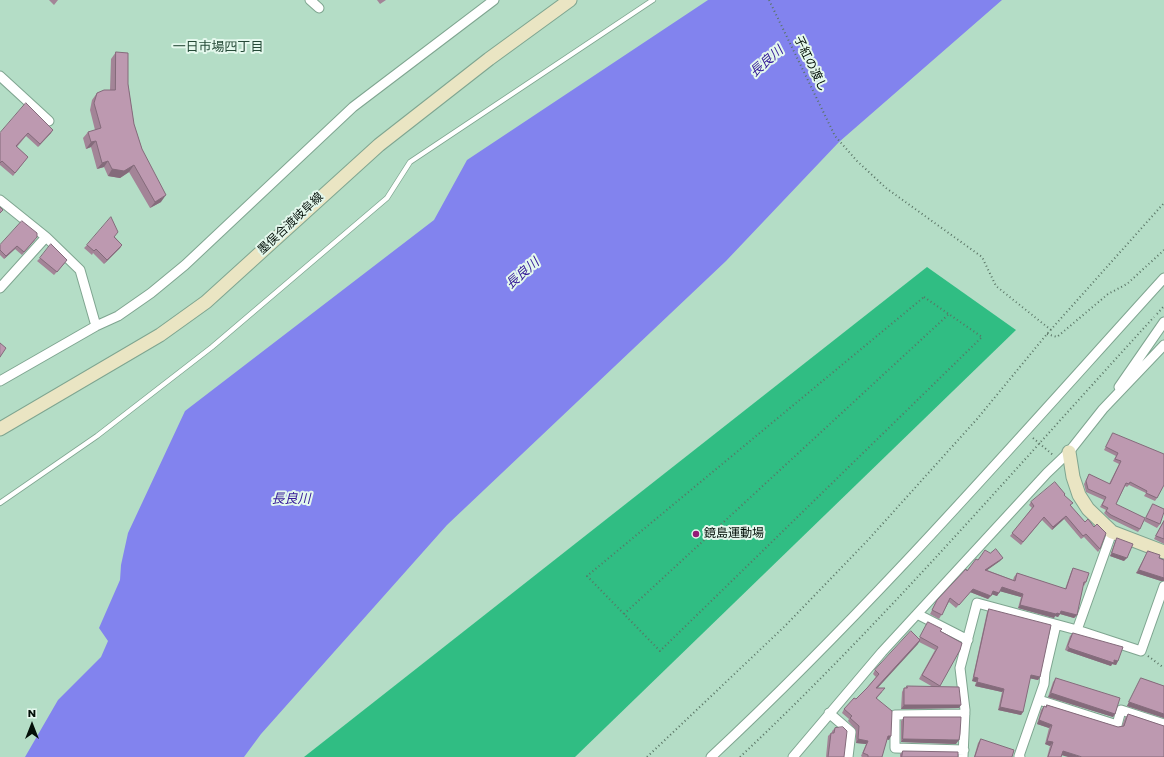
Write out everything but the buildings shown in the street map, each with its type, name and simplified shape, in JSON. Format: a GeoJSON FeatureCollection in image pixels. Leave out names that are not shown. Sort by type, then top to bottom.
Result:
{"type":"FeatureCollection","features":[{"type":"Feature","properties":{"kind":"main road","name":"墨俣合渡岐阜線"},"geometry":{"type":"LineString","coordinates":[[0,429],[160,335],[206,302],[379,145],[570,0]]}},
{"type":"Feature","properties":{"kind":"main road"},"geometry":{"type":"LineString","coordinates":[[1064,456],[1079,496],[1088,509],[1112,532],[1164,552]]}},
{"type":"Feature","properties":{"kind":"street"},"geometry":{"type":"LineString","coordinates":[[310,0],[319,8]]}},
{"type":"Feature","properties":{"kind":"street"},"geometry":{"type":"LineString","coordinates":[[0,381],[96,326],[118,316],[157,288],[185,265],[353,107],[494,0]]}},
{"type":"Feature","properties":{"kind":"street"},"geometry":{"type":"LineString","coordinates":[[0,76],[49,121]]}},
{"type":"Feature","properties":{"kind":"street"},"geometry":{"type":"LineString","coordinates":[[0,200],[46,237],[80,270],[96,326]]}},
{"type":"Feature","properties":{"kind":"street"},"geometry":{"type":"LineString","coordinates":[[0,288],[46,237]]}},
{"type":"Feature","properties":{"kind":"street"},"geometry":{"type":"LineString","coordinates":[[711,757],[776,697],[864,605],[1164,278]]}},
{"type":"Feature","properties":{"kind":"street"},"geometry":{"type":"LineString","coordinates":[[1103,409],[1164,322]]}},
{"type":"Feature","properties":{"kind":"street"},"geometry":{"type":"LineString","coordinates":[[793,757],[829,713],[917,614],[1064,456],[1103,409],[1164,344]]}},
{"type":"Feature","properties":{"kind":"street"},"geometry":{"type":"LineString","coordinates":[[1077,630],[1112,532]]}},
{"type":"Feature","properties":{"kind":"street"},"geometry":{"type":"LineString","coordinates":[[965,714],[895,715],[895,748],[964,754],[965,714],[960,668],[978,603],[1077,630],[1141,651],[1164,586]]}},
{"type":"Feature","properties":{"kind":"street"},"geometry":{"type":"LineString","coordinates":[[917,614],[968,640]]}},
{"type":"Feature","properties":{"kind":"street"},"geometry":{"type":"LineString","coordinates":[[1020,757],[1019,756],[1044,684],[1045,672],[1056,625]]}},
{"type":"Feature","properties":{"kind":"street"},"geometry":{"type":"LineString","coordinates":[[1039,700],[1117,725],[1121,710],[1164,724]]}},
{"type":"Feature","properties":{"kind":"street"},"geometry":{"type":"LineString","coordinates":[[829,713],[851,732],[848,757]]}},
{"type":"Feature","properties":{"kind":"lane"},"geometry":{"type":"LineString","coordinates":[[0,503],[97,436],[212,347],[387,198],[410,162],[653,0]]}},
{"type":"Feature","properties":{"kind":"path","name":"子紅の渡し"},"geometry":{"type":"LineString","coordinates":[[769,0],[835,136],[857,161],[886,188],[982,257],[996,286],[1051,330]]}},
{"type":"Feature","properties":{"kind":"path"},"geometry":{"type":"LineString","coordinates":[[647,757],[785,626],[868,540],[977,418],[1047,334],[1164,203]]}},
{"type":"Feature","properties":{"kind":"path"},"geometry":{"type":"LineString","coordinates":[[1047,334],[1057,337],[1108,294],[1127,284],[1164,250]]}},
{"type":"Feature","properties":{"kind":"path"},"geometry":{"type":"LineString","coordinates":[[924,297],[982,337],[660,651],[624,614],[588,576],[924,297]]}},
{"type":"Feature","properties":{"kind":"path"},"geometry":{"type":"LineString","coordinates":[[740,757],[814,686],[1164,306]]}},
{"type":"Feature","properties":{"kind":"path"},"geometry":{"type":"LineString","coordinates":[[624,614],[950,314]]}},
{"type":"Feature","properties":{"kind":"path"},"geometry":{"type":"LineString","coordinates":[[1025,431],[1039,443],[1064,456]]}},
{"type":"Feature","properties":{"kind":"path"},"geometry":{"type":"LineString","coordinates":[[1141,651],[1164,668]]}},
{"type":"Feature","properties":{"kind":"green space","name":"鏡島運動場"},"geometry":{"type":"Polygon","coordinates":[[[927,267],[1016,330],[575,757],[304,757],[927,267]]]}},
{"type":"Feature","properties":{"kind":"water","name":"長良川"},"geometry":{"type":"Polygon","coordinates":[[[708,0],[1002,0],[839,142],[726,261],[447,525],[261,734],[244,757],[25,757],[58,700],[101,657],[108,641],[99,628],[120,580],[121,565],[128,533],[185,411],[434,220],[467,160],[708,0]]]}},
{"type":"Feature","properties":{"kind":"place","name":"鏡島運動場"},"geometry":{"type":"Point","coordinates":[696,534]}},
{"type":"Feature","properties":{"kind":"district","name":"一日市場四丁目"},"geometry":{"type":"Point","coordinates":[218,48]}}]}
